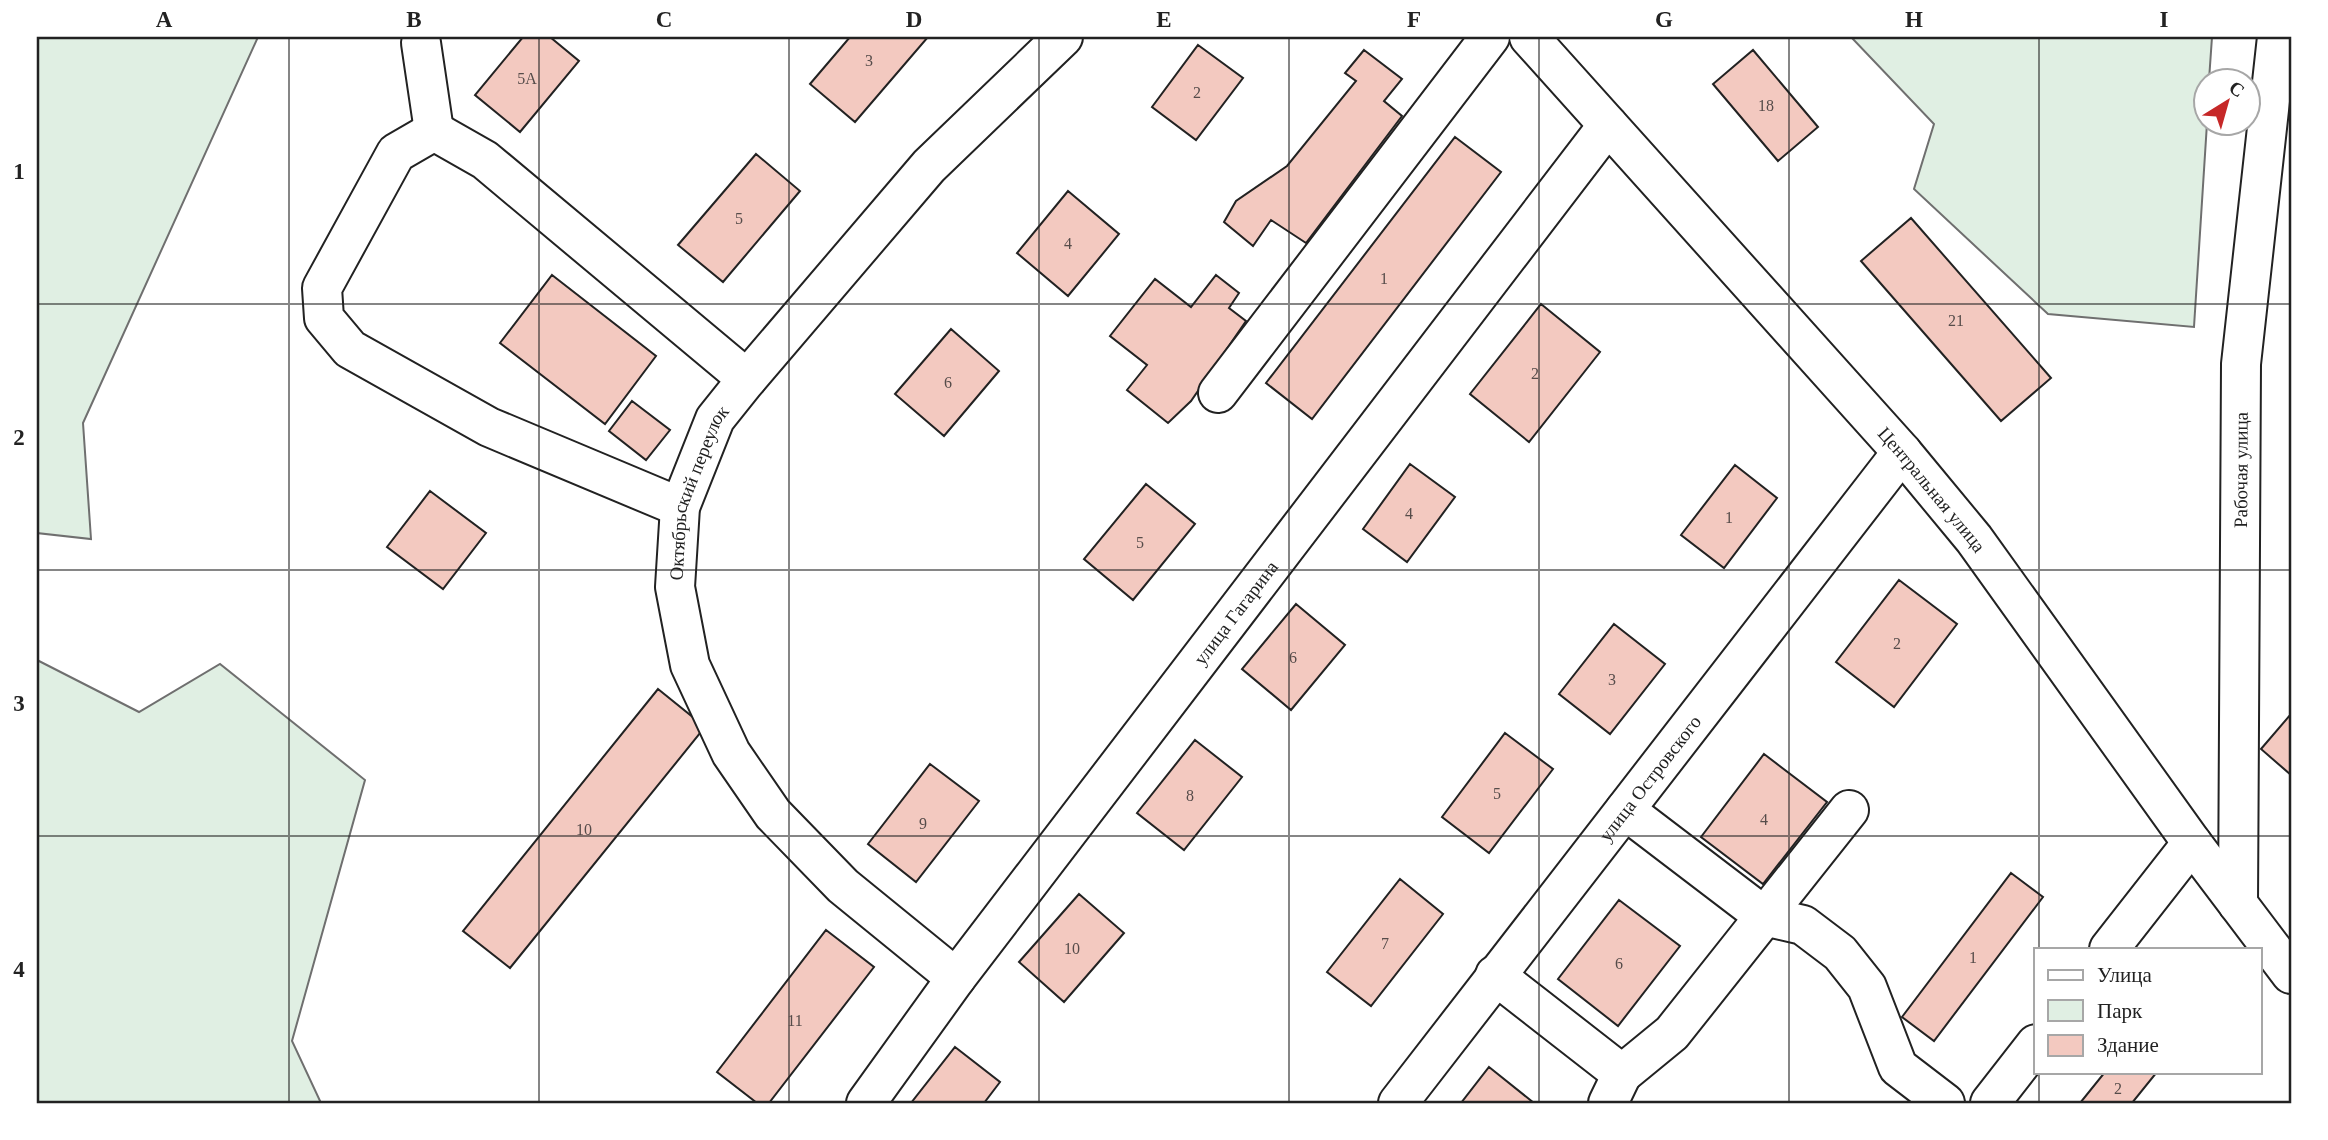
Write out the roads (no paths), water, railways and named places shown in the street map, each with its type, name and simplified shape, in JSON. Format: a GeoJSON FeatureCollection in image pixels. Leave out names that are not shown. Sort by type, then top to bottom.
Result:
{"type":"FeatureCollection","features":[{"type":"Feature","properties":{"kind":"street","name":"Октябрьский переулок"},"geometry":{"type":"LineString","coordinates":[[956,978],[843,886],[774,814],[731,753],[690,665],[675,587],[680,507],[715,419],[747,379],[929,166],[1063,37]]}},
{"type":"Feature","properties":{"kind":"street"},"geometry":{"type":"LineString","coordinates":[[1218,393],[1490,37]]}},
{"type":"Feature","properties":{"kind":"street","name":"Центральная улица"},"geometry":{"type":"LineString","coordinates":[[1530,37],[1902,452],[1974,540],[2192,844],[2291,974]]}},
{"type":"Feature","properties":{"kind":"street","name":"Рабочая улица"},"geometry":{"type":"LineString","coordinates":[[2238,904],[2241,364],[2277,37]]}},
{"type":"Feature","properties":{"kind":"street"},"geometry":{"type":"LineString","coordinates":[[421,43],[434,131]]}},
{"type":"Feature","properties":{"kind":"street","name":"улица Гагарина"},"geometry":{"type":"LineString","coordinates":[[866,1103],[956,978],[1608,125]]}},
{"type":"Feature","properties":{"kind":"street"},"geometry":{"type":"LineString","coordinates":[[434,131],[485,160],[747,379]]}},
{"type":"Feature","properties":{"kind":"street"},"geometry":{"type":"LineString","coordinates":[[434,131],[396,153],[322,288],[324,318],[350,349],[489,427],[680,507]]}},
{"type":"Feature","properties":{"kind":"street","name":"улица Островского"},"geometry":{"type":"LineString","coordinates":[[1398,1103],[1902,452]]}},
{"type":"Feature","properties":{"kind":"street"},"geometry":{"type":"LineString","coordinates":[[1625,810],[1764,916],[1803,925],[1840,953],[1867,987],[1898,1067],[1945,1103]]}},
{"type":"Feature","properties":{"kind":"street"},"geometry":{"type":"LineString","coordinates":[[1495,975],[1615,1089],[1672,1033],[1849,810]]}},
{"type":"Feature","properties":{"kind":"street"},"geometry":{"type":"LineString","coordinates":[[2110,948],[2192,844]]}},
{"type":"Feature","properties":{"kind":"street"},"geometry":{"type":"LineString","coordinates":[[1990,1103],[2034,1047]]}}]}
